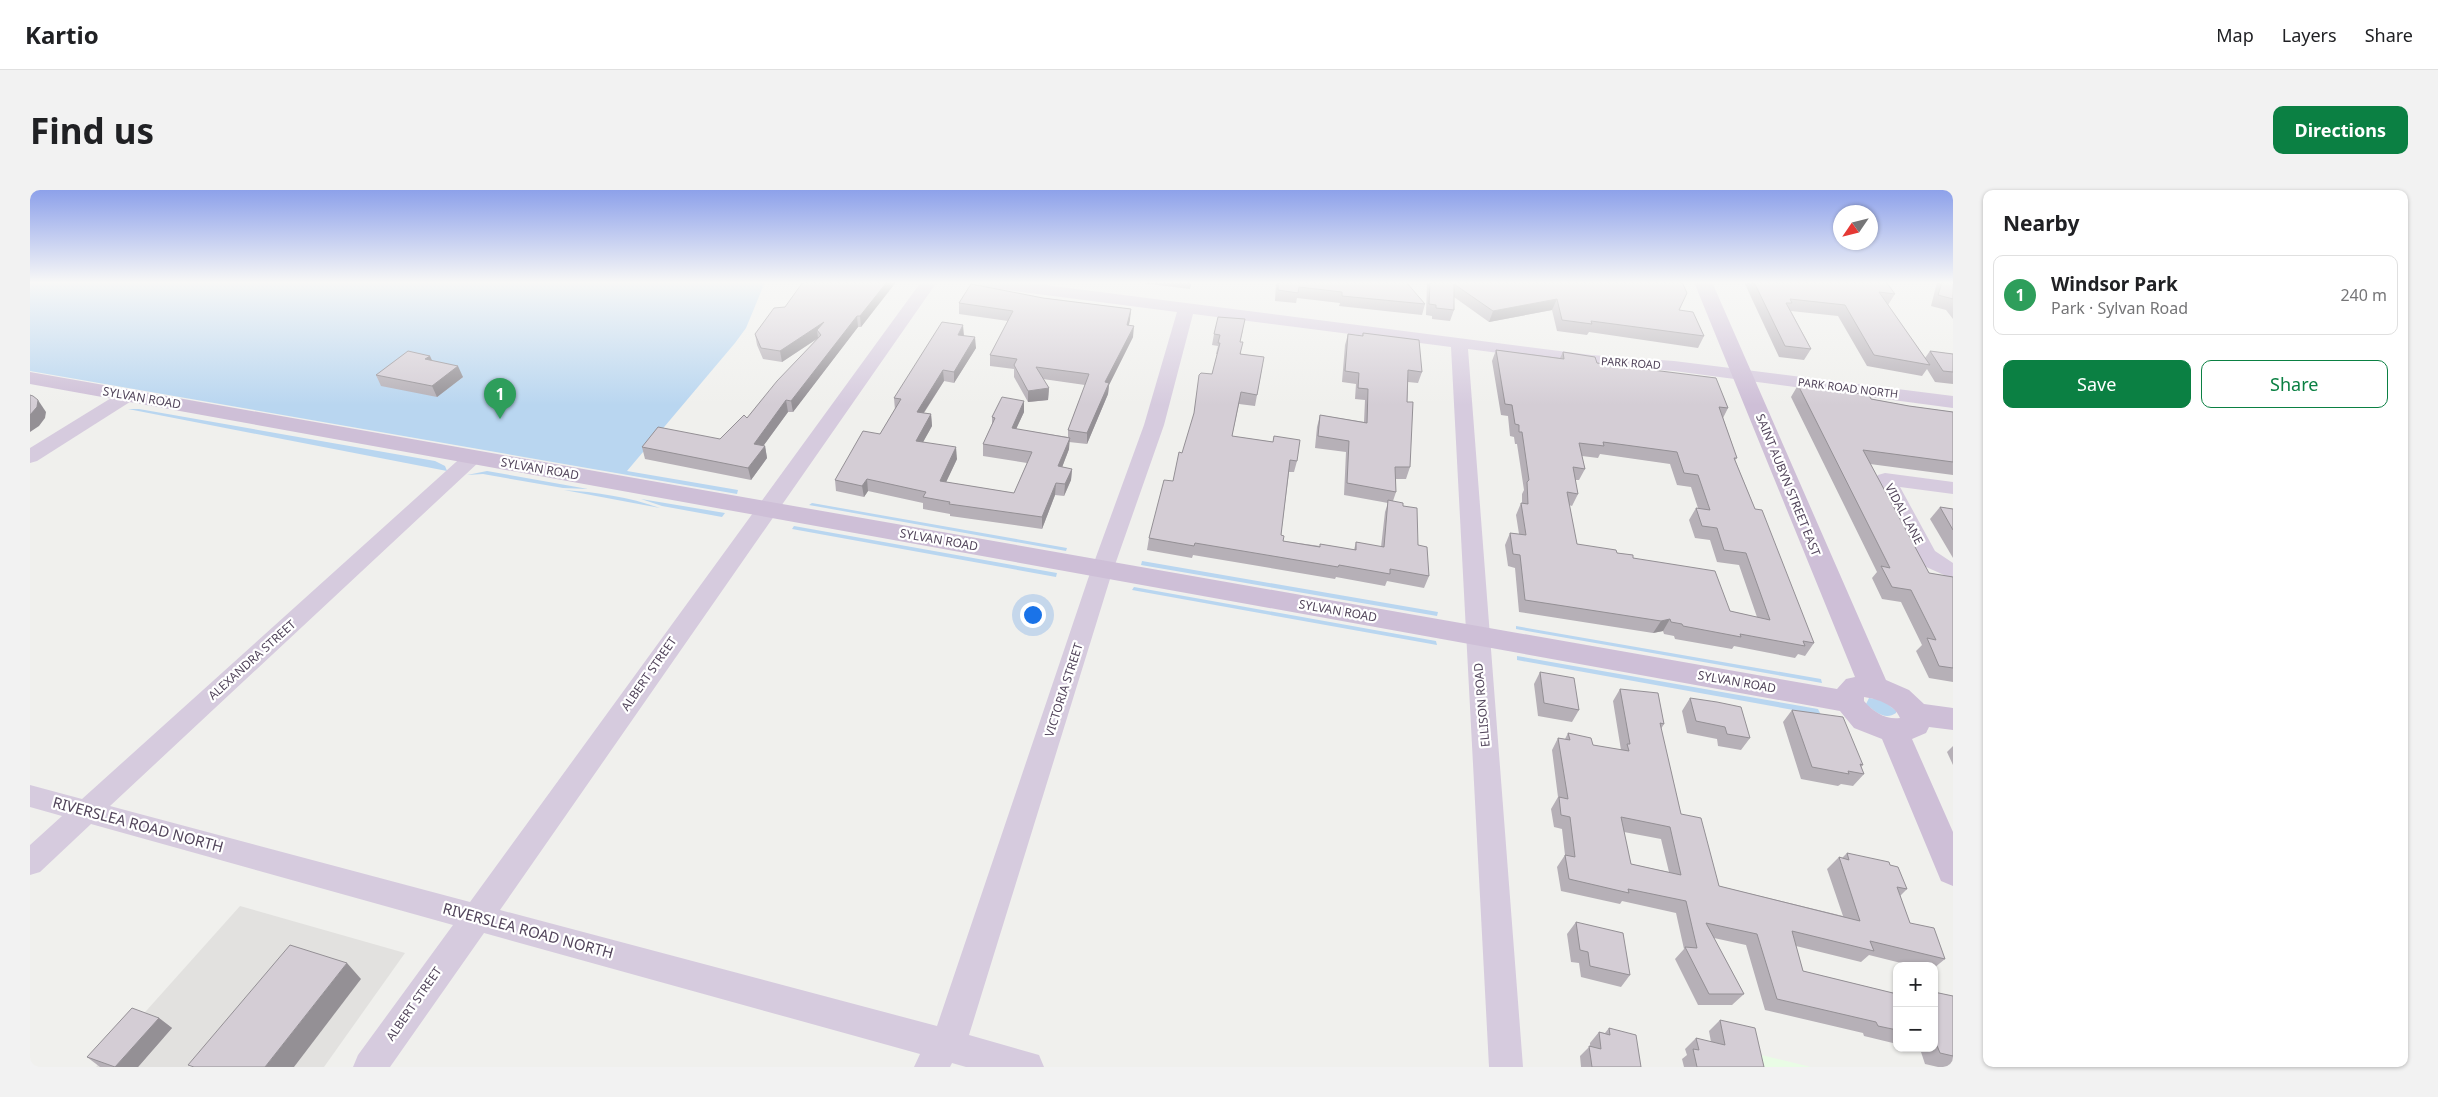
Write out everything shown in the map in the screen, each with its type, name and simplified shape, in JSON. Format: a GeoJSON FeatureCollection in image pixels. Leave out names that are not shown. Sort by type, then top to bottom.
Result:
{"type":"FeatureCollection","features":[{"type":"Feature","properties":{"kind":"street","name":"ALBERT STREET"},"geometry":{"type":"LineString","coordinates":[[370,1067],[900,323]]}},
{"type":"Feature","properties":{"kind":"street","name":"VICTORIA STREET"},"geometry":{"type":"LineString","coordinates":[[938,1056],[956,1028],[1103,569],[1154,425],[1182,323]]}},
{"type":"Feature","properties":{"kind":"street","name":"PARK ROAD"},"geometry":{"type":"LineString","coordinates":[[1306,323],[1613,362],[1674,366],[1742,374]]}},
{"type":"Feature","properties":{"kind":"street","name":"SAINT AUBYN STREET EAST"},"geometry":{"type":"LineString","coordinates":[[1720,323],[1874,687]]}},
{"type":"Feature","properties":{"kind":"street","name":"ELLISON ROAD"},"geometry":{"type":"LineString","coordinates":[[1459,342],[1506,1067]]}},
{"type":"Feature","properties":{"kind":"street","name":"PARK ROAD NORTH"},"geometry":{"type":"LineString","coordinates":[[1742,374],[1953,402]]}},
{"type":"Feature","properties":{"kind":"street","name":"SYLVAN ROAD"},"geometry":{"type":"LineString","coordinates":[[30,378],[1848,702]]}},
{"type":"Feature","properties":{"kind":"street"},"geometry":{"type":"LineString","coordinates":[[30,456],[128,396]]}},
{"type":"Feature","properties":{"kind":"street","name":"ALEXANDRA STREET"},"geometry":{"type":"LineString","coordinates":[[30,863],[473,458]]}},
{"type":"Feature","properties":{"kind":"street","name":"VIDAL LANE"},"geometry":{"type":"LineString","coordinates":[[1953,488],[1885,479],[1926,555],[1932,561],[1953,572]]}},
{"type":"Feature","properties":{"kind":"street"},"geometry":{"type":"LineString","coordinates":[[1953,719],[1904,722],[1870,722],[1860,716],[1848,702],[1848,696],[1856,687],[1874,687],[1894,695],[1910,707],[1904,722],[1953,871]]}},
{"type":"Feature","properties":{"kind":"street","name":"RIVERSLEA ROAD NORTH"},"geometry":{"type":"LineString","coordinates":[[30,796],[476,918],[938,1056],[1027,1067]]}},
{"type":"Feature","properties":{"kind":"shaded area"},"geometry":{"type":"Polygon","coordinates":[[[30,323],[748,323],[735,343],[627,471],[738,490],[737,494],[30,371],[30,323]]]}},
{"type":"Feature","properties":{"kind":"shaded area"},"geometry":{"type":"Polygon","coordinates":[[[128,409],[139,409],[435,461],[445,466],[447,471],[128,409]]]}},
{"type":"Feature","properties":{"kind":"shaded area"},"geometry":{"type":"Polygon","coordinates":[[[487,471],[588,489],[563,488],[483,474],[467,475],[487,471]]]}},
{"type":"Feature","properties":{"kind":"shaded area"},"geometry":{"type":"Polygon","coordinates":[[[564,490],[612,496],[660,508],[564,490]]]}},
{"type":"Feature","properties":{"kind":"shaded area"},"geometry":{"type":"Polygon","coordinates":[[[641,499],[725,513],[722,517],[662,506],[641,499]]]}},
{"type":"Feature","properties":{"kind":"shaded area"},"geometry":{"type":"Polygon","coordinates":[[[812,503],[1067,548],[1066,551],[809,505],[812,503]]]}},
{"type":"Feature","properties":{"kind":"shaded area"},"geometry":{"type":"Polygon","coordinates":[[[794,526],[1057,573],[1056,577],[792,529],[794,526]]]}},
{"type":"Feature","properties":{"kind":"shaded area"},"geometry":{"type":"Polygon","coordinates":[[[1142,561],[1438,612],[1437,616],[1141,565],[1142,561]]]}},
{"type":"Feature","properties":{"kind":"shaded area"},"geometry":{"type":"Polygon","coordinates":[[[1134,587],[1436,641],[1437,645],[1132,590],[1134,587]]]}},
{"type":"Feature","properties":{"kind":"shaded area"},"geometry":{"type":"Polygon","coordinates":[[[1516,626],[1821,679],[1822,683],[1516,629],[1516,626]]]}},
{"type":"Feature","properties":{"kind":"shaded area"},"geometry":{"type":"Polygon","coordinates":[[[1517,656],[1818,709],[1821,715],[1517,660],[1517,656]]]}},
{"type":"Feature","properties":{"kind":"shaded area"},"geometry":{"type":"Polygon","coordinates":[[[1869,698],[1883,700],[1896,713],[1884,716],[1876,712],[1866,704],[1869,698]]]}},
{"type":"Feature","properties":{"kind":"shaded area"},"geometry":{"type":"Polygon","coordinates":[[[240,906],[405,953],[324,1067],[96,1067],[240,906]]]}},
{"type":"Feature","properties":{"kind":"shaded area"},"geometry":{"type":"Polygon","coordinates":[[[1757,1054],[1811,1067],[1760,1067],[1757,1054]]]}},
{"type":"Feature","properties":{"kind":"building"},"geometry":{"type":"Polygon","coordinates":[[[763,323],[823,323],[780,351],[761,348],[755,334],[763,323]]]}},
{"type":"Feature","properties":{"kind":"building"},"geometry":{"type":"Polygon","coordinates":[[[823,323],[852,323],[791,401],[786,400],[754,444],[765,446],[748,468],[642,447],[658,427],[720,439],[744,415],[747,418],[777,381],[821,335],[817,330],[823,323]]]}},
{"type":"Feature","properties":{"kind":"building"},"geometry":{"type":"Polygon","coordinates":[[[941,323],[963,325],[958,335],[975,337],[954,372],[943,370],[917,412],[931,414],[916,441],[956,447],[940,481],[1014,493],[1032,452],[983,444],[995,418],[992,417],[1002,397],[1024,401],[1012,428],[1070,438],[1058,466],[1072,469],[1065,484],[1056,483],[1042,517],[949,504],[950,502],[923,497],[926,492],[867,479],[862,486],[835,480],[863,431],[880,434],[901,399],[894,398],[941,323]]]}},
{"type":"Feature","properties":{"kind":"building"},"geometry":{"type":"Polygon","coordinates":[[[1007,323],[1128,323],[1127,325],[1134,326],[1105,382],[1109,383],[1087,433],[1068,430],[1089,374],[1036,367],[1049,388],[1028,391],[1014,365],[1017,359],[990,355],[1007,323]]]}},
{"type":"Feature","properties":{"kind":"building"},"geometry":{"type":"Polygon","coordinates":[[[1217,323],[1244,323],[1240,342],[1243,342],[1240,354],[1264,357],[1257,395],[1241,392],[1232,436],[1273,442],[1274,436],[1300,440],[1297,461],[1290,460],[1281,535],[1284,536],[1283,541],[1320,547],[1320,544],[1356,550],[1356,542],[1384,547],[1388,500],[1403,503],[1403,506],[1417,508],[1418,545],[1427,547],[1429,576],[1390,569],[1390,574],[1339,565],[1338,567],[1195,543],[1194,546],[1149,538],[1164,480],[1173,481],[1179,452],[1182,453],[1194,413],[1199,375],[1201,373],[1212,374],[1220,343],[1218,343],[1220,335],[1214,334],[1217,323]]]}},
{"type":"Feature","properties":{"kind":"building"},"geometry":{"type":"Polygon","coordinates":[[[1606,323],[1698,323],[1704,336],[1606,323]]]}},
{"type":"Feature","properties":{"kind":"building"},"geometry":{"type":"Polygon","coordinates":[[[1774,323],[1797,323],[1811,349],[1785,346],[1774,323]]]}},
{"type":"Feature","properties":{"kind":"building"},"geometry":{"type":"Polygon","coordinates":[[[1855,323],[1901,323],[1930,365],[1874,355],[1855,323]]]}},
{"type":"Feature","properties":{"kind":"building"},"geometry":{"type":"Polygon","coordinates":[[[1363,333],[1419,340],[1422,372],[1408,370],[1407,402],[1413,402],[1410,467],[1395,467],[1396,492],[1347,483],[1349,441],[1318,436],[1320,415],[1367,423],[1368,389],[1358,388],[1359,373],[1345,371],[1348,334],[1363,336],[1363,333]]]}},
{"type":"Feature","properties":{"kind":"building"},"geometry":{"type":"Polygon","coordinates":[[[1496,350],[1564,359],[1563,352],[1595,357],[1597,363],[1716,378],[1728,408],[1719,407],[1737,458],[1734,458],[1755,509],[1762,510],[1814,643],[1803,641],[1805,646],[1740,634],[1741,637],[1683,626],[1682,624],[1671,622],[1670,619],[1661,621],[1525,600],[1520,555],[1513,554],[1510,533],[1526,535],[1521,503],[1528,504],[1527,482],[1529,480],[1522,432],[1519,432],[1519,425],[1515,424],[1512,405],[1505,404],[1496,350]],[[1603,442],[1604,446],[1579,443],[1585,469],[1573,467],[1578,494],[1567,492],[1577,544],[1616,550],[1617,553],[1633,555],[1633,558],[1715,571],[1730,611],[1770,620],[1746,553],[1724,550],[1717,528],[1702,526],[1696,508],[1710,510],[1698,475],[1684,473],[1677,452],[1603,442]]]}},
{"type":"Feature","properties":{"kind":"building"},"geometry":{"type":"Polygon","coordinates":[[[408,351],[430,356],[425,359],[458,366],[432,386],[376,375],[408,351]]]}},
{"type":"Feature","properties":{"kind":"building"},"geometry":{"type":"Polygon","coordinates":[[[1930,351],[1953,354],[1953,372],[1943,371],[1930,351]]]}},
{"type":"Feature","properties":{"kind":"building"},"geometry":{"type":"Polygon","coordinates":[[[1798,385],[1869,395],[1871,399],[1953,412],[1953,462],[1863,450],[1929,573],[1953,577],[1953,668],[1939,666],[1927,638],[1936,640],[1911,590],[1892,587],[1881,566],[1890,568],[1798,385]]]}},
{"type":"Feature","properties":{"kind":"building"},"geometry":{"type":"Polygon","coordinates":[[[30,395],[38,400],[37,407],[30,415],[30,395]]]}},
{"type":"Feature","properties":{"kind":"building"},"geometry":{"type":"Polygon","coordinates":[[[1940,507],[1953,509],[1953,530],[1940,507]]]}},
{"type":"Feature","properties":{"kind":"building"},"geometry":{"type":"Polygon","coordinates":[[[1540,672],[1574,678],[1579,710],[1544,703],[1540,672]]]}},
{"type":"Feature","properties":{"kind":"building"},"geometry":{"type":"Polygon","coordinates":[[[1620,689],[1658,693],[1664,724],[1660,723],[1681,814],[1701,818],[1719,886],[1860,921],[1839,857],[1849,860],[1847,853],[1889,862],[1890,865],[1898,867],[1907,889],[1897,887],[1910,923],[1934,928],[1945,959],[1870,941],[1874,951],[1792,931],[1803,971],[1893,993],[1893,1029],[1878,1026],[1876,1022],[1777,999],[1757,934],[1706,923],[1744,994],[1709,994],[1685,947],[1697,948],[1686,901],[1628,889],[1629,893],[1569,879],[1565,855],[1575,857],[1570,817],[1561,815],[1559,797],[1568,799],[1558,738],[1570,740],[1568,733],[1591,738],[1593,745],[1629,751],[1627,744],[1630,744],[1620,689]],[[1621,817],[1631,864],[1681,875],[1670,827],[1621,817]]]}},
{"type":"Feature","properties":{"kind":"building"},"geometry":{"type":"Polygon","coordinates":[[[1690,698],[1741,707],[1750,738],[1727,734],[1725,727],[1696,721],[1690,698]]]}},
{"type":"Feature","properties":{"kind":"building"},"geometry":{"type":"Polygon","coordinates":[[[1792,710],[1843,717],[1863,765],[1860,764],[1864,774],[1848,771],[1849,774],[1812,767],[1792,710]]]}},
{"type":"Feature","properties":{"kind":"building"},"geometry":{"type":"Polygon","coordinates":[[[1576,922],[1623,933],[1630,975],[1590,966],[1588,952],[1580,950],[1576,922]]]}},
{"type":"Feature","properties":{"kind":"building"},"geometry":{"type":"Polygon","coordinates":[[[290,945],[347,963],[265,1067],[194,1067],[188,1065],[290,945]]]}},
{"type":"Feature","properties":{"kind":"building"},"geometry":{"type":"Polygon","coordinates":[[[1938,993],[1953,996],[1953,1056],[1940,1053],[1938,1048],[1938,993]]]}},
{"type":"Feature","properties":{"kind":"building"},"geometry":{"type":"Polygon","coordinates":[[[132,1008],[159,1018],[115,1067],[87,1057],[132,1008]]]}},
{"type":"Feature","properties":{"kind":"building"},"geometry":{"type":"Polygon","coordinates":[[[1720,1020],[1755,1028],[1764,1067],[1697,1067],[1693,1049],[1699,1050],[1696,1038],[1725,1045],[1720,1020]]]}},
{"type":"Feature","properties":{"kind":"building"},"geometry":{"type":"Polygon","coordinates":[[[1609,1028],[1636,1035],[1641,1067],[1592,1067],[1589,1046],[1601,1049],[1599,1032],[1610,1035],[1609,1028]]]}},
{"type":"Feature","properties":{"kind":"place","name":"Windsor Park"},"geometry":{"type":"Point","coordinates":[500,419]}}]}
